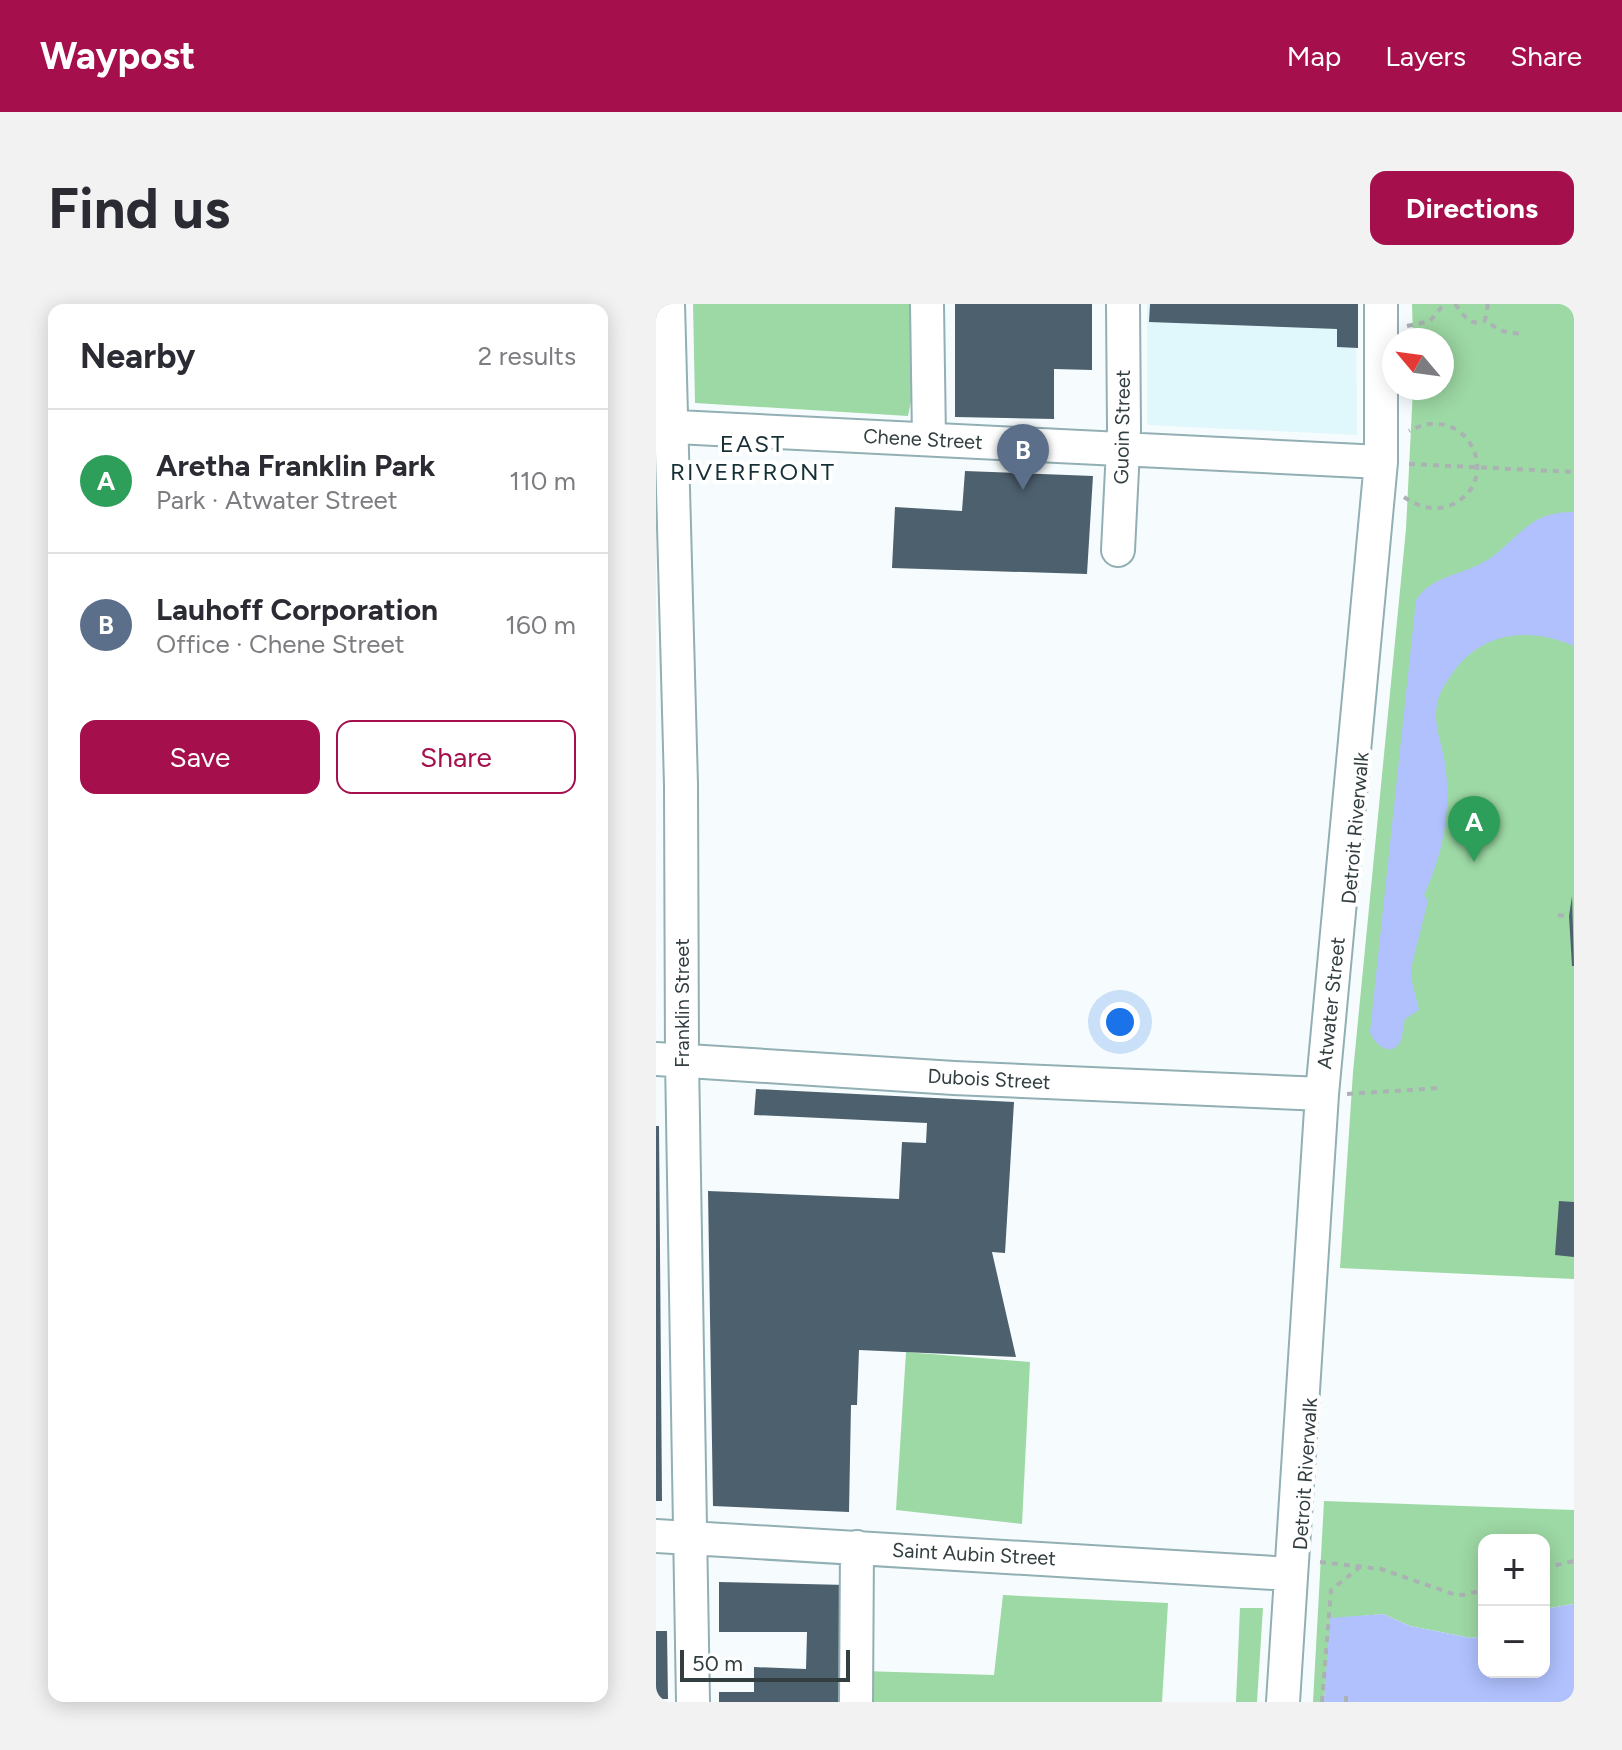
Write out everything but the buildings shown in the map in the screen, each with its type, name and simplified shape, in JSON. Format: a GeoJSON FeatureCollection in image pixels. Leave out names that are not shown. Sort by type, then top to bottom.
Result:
{"type":"FeatureCollection","features":[{"type":"Feature","properties":{"kind":"street","name":"Franklin Street"},"geometry":{"type":"LineString","coordinates":[[668,304],[663,426],[681,785],[669,1060],[690,1537],[693,1702]]}},
{"type":"Feature","properties":{"kind":"street"},"geometry":{"type":"LineString","coordinates":[[927,304],[929,438]]}},
{"type":"Feature","properties":{"kind":"street","name":"Guoin Street"},"geometry":{"type":"LineString","coordinates":[[1118,550],[1123,450],[1123,304]]}},
{"type":"Feature","properties":{"kind":"street","name":"Atwater Street"},"geometry":{"type":"LineString","coordinates":[[1283,1702],[1292,1567],[1340,1094],[1392,463],[1381,315]]}},
{"type":"Feature","properties":{"kind":"street","name":"Chene Street"},"geometry":{"type":"LineString","coordinates":[[663,426],[1392,463]]}},
{"type":"Feature","properties":{"kind":"street","name":"Dubois Street"},"geometry":{"type":"LineString","coordinates":[[669,1060],[969,1079],[1340,1094]]}},
{"type":"Feature","properties":{"kind":"street","name":"Saint Aubin Street"},"geometry":{"type":"LineString","coordinates":[[656,1536],[1292,1567]]}},
{"type":"Feature","properties":{"kind":"street"},"geometry":{"type":"LineString","coordinates":[[856,1702],[857,1547]]}},
{"type":"Feature","properties":{"kind":"path"},"geometry":{"type":"LineString","coordinates":[[1381,315],[1420,325],[1430,321],[1444,304]]}},
{"type":"Feature","properties":{"kind":"path"},"geometry":{"type":"LineString","coordinates":[[1455,304],[1474,324],[1485,321],[1502,331],[1520,334]]}},
{"type":"Feature","properties":{"kind":"path"},"geometry":{"type":"LineString","coordinates":[[1485,321],[1488,304]]}},
{"type":"Feature","properties":{"kind":"path"},"geometry":{"type":"LineString","coordinates":[[1400,503],[1401,493],[1415,505],[1430,509],[1444,508],[1458,502],[1468,492],[1478,467],[1469,440],[1448,425],[1421,425],[1404,436]]}},
{"type":"Feature","properties":{"kind":"path"},"geometry":{"type":"LineString","coordinates":[[1392,463],[1574,472]]}},
{"type":"Feature","properties":{"kind":"path"},"geometry":{"type":"LineString","coordinates":[[1558,915],[1566,916]]}},
{"type":"Feature","properties":{"kind":"path"},"geometry":{"type":"LineString","coordinates":[[1340,1094],[1440,1088]]}},
{"type":"Feature","properties":{"kind":"path"},"geometry":{"type":"LineString","coordinates":[[1550,1567],[1574,1561]]}},
{"type":"Feature","properties":{"kind":"path"},"geometry":{"type":"LineString","coordinates":[[1322,1702],[1331,1590],[1361,1566]]}},
{"type":"Feature","properties":{"kind":"path"},"geometry":{"type":"LineString","coordinates":[[1292,1567],[1361,1566],[1396,1573],[1453,1594],[1478,1591]]}},
{"type":"Feature","properties":{"kind":"path"},"geometry":{"type":"LineString","coordinates":[[1346,1690],[1346,1702]]}},
{"type":"Feature","properties":{"kind":"shaded area"},"geometry":{"type":"Polygon","coordinates":[[[1147,304],[1356,304],[1357,435],[1147,425],[1147,304]]]}},
{"type":"Feature","properties":{"kind":"green space"},"geometry":{"type":"Polygon","coordinates":[[[693,304],[912,304],[913,391],[908,416],[695,403],[693,304]]]}},
{"type":"Feature","properties":{"kind":"green space"},"geometry":{"type":"Polygon","coordinates":[[[1412,304],[1574,304],[1574,1279],[1340,1268],[1353,1072],[1406,529],[1412,400],[1454,400],[1454,328],[1413,328],[1412,304]]]}},
{"type":"Feature","properties":{"kind":"green space"},"geometry":{"type":"Polygon","coordinates":[[[906,1352],[1030,1362],[1022,1524],[896,1510],[906,1352]]]}},
{"type":"Feature","properties":{"kind":"green space"},"geometry":{"type":"Polygon","coordinates":[[[1324,1501],[1574,1510],[1574,1604],[1550,1608],[1550,1534],[1478,1534],[1478,1637],[1410,1626],[1383,1614],[1331,1619],[1324,1702],[1313,1702],[1324,1501]]]}},
{"type":"Feature","properties":{"kind":"green space"},"geometry":{"type":"Polygon","coordinates":[[[1003,1595],[1168,1603],[1162,1702],[863,1702],[863,1671],[994,1675],[1003,1595]]]}},
{"type":"Feature","properties":{"kind":"green space"},"geometry":{"type":"Polygon","coordinates":[[[1240,1608],[1263,1608],[1257,1702],[1236,1702],[1240,1608]]]}},
{"type":"Feature","properties":{"kind":"water"},"geometry":{"type":"Polygon","coordinates":[[[1574,512],[1574,646],[1541,636],[1525,635],[1494,641],[1466,658],[1440,695],[1436,719],[1447,781],[1446,814],[1441,847],[1424,895],[1428,901],[1411,968],[1419,1010],[1405,1019],[1398,1046],[1384,1048],[1370,1032],[1416,600],[1437,581],[1490,558],[1535,521],[1574,512]]]}},
{"type":"Feature","properties":{"kind":"water"},"geometry":{"type":"Polygon","coordinates":[[[1574,1604],[1574,1702],[1324,1702],[1330,1618],[1383,1614],[1410,1626],[1478,1637],[1478,1678],[1550,1678],[1550,1608],[1574,1604]]]}},
{"type":"Feature","properties":{"kind":"place","name":"Lauhoff Corporation"},"geometry":{"type":"Point","coordinates":[1023,490]}},
{"type":"Feature","properties":{"kind":"place","name":"Aretha Franklin Park"},"geometry":{"type":"Point","coordinates":[1474,862]}},
{"type":"Feature","properties":{"kind":"district","name":"EAST RIVERFRONT"},"geometry":{"type":"Point","coordinates":[753,458]}}]}
